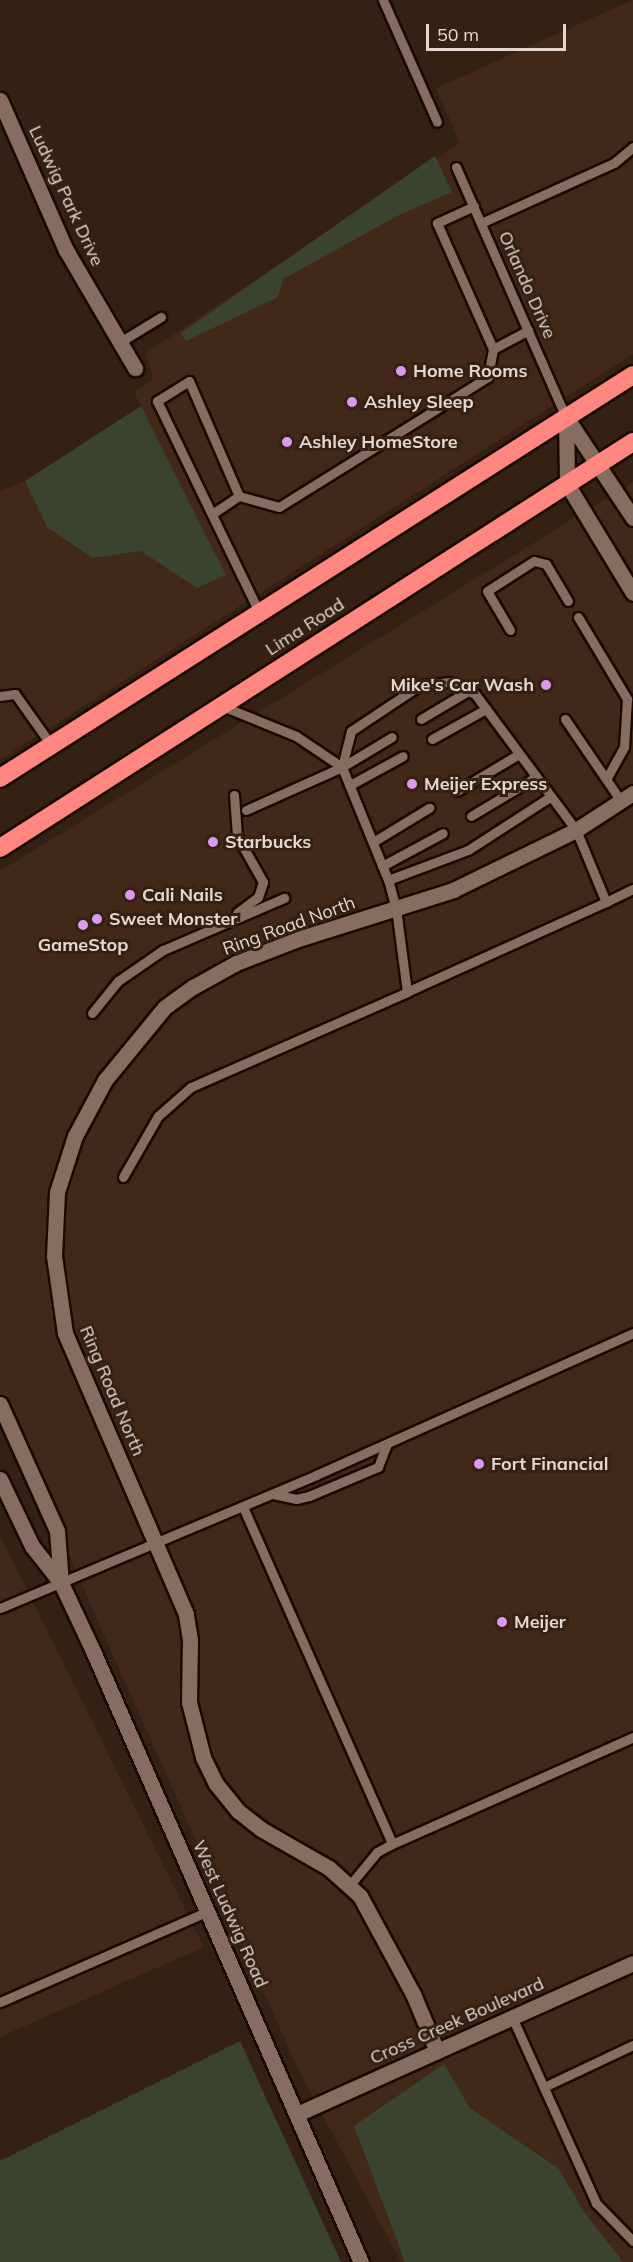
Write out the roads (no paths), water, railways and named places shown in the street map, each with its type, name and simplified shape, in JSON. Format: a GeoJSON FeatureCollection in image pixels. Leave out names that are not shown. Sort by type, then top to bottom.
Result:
{"type":"FeatureCollection","features":[{"type":"Feature","properties":{"kind":"highway","name":"Lima Road"},"geometry":{"type":"LineString","coordinates":[[0,778],[633,375]]}},
{"type":"Feature","properties":{"kind":"highway","name":"Lima Road"},"geometry":{"type":"LineString","coordinates":[[0,848],[633,442]]}},
{"type":"Feature","properties":{"kind":"street","name":"Ludwig Park Drive"},"geometry":{"type":"LineString","coordinates":[[0,100],[66,250],[135,368]]}},
{"type":"Feature","properties":{"kind":"street"},"geometry":{"type":"LineString","coordinates":[[566,417],[599,463],[633,518]]}},
{"type":"Feature","properties":{"kind":"street"},"geometry":{"type":"LineString","coordinates":[[566,417],[567,484],[633,593]]}},
{"type":"Feature","properties":{"kind":"street","name":"Ring Road North"},"geometry":{"type":"LineString","coordinates":[[437,2051],[387,1942],[360,1896],[329,1868],[261,1829],[231,1804],[216,1784],[195,1738],[189,1702],[190,1640],[186,1614],[78,1366],[59,1304],[54,1256],[57,1192],[75,1136],[87,1110],[123,1056],[165,1007],[236,963],[453,890],[576,830],[627,797]]}},
{"type":"Feature","properties":{"kind":"street","name":"West Ludwig Road"},"geometry":{"type":"LineString","coordinates":[[0,1404],[57,1531],[61,1583]]}},
{"type":"Feature","properties":{"kind":"street","name":"West Ludwig Road"},"geometry":{"type":"LineString","coordinates":[[0,1479],[32,1546],[61,1583],[208,1911],[361,2262]]}},
{"type":"Feature","properties":{"kind":"street","name":"Cross Creek Boulevard"},"geometry":{"type":"LineString","coordinates":[[297,2114],[633,1963]]}},
{"type":"Feature","properties":{"kind":"lane"},"geometry":{"type":"LineString","coordinates":[[383,0],[437,122]]}},
{"type":"Feature","properties":{"kind":"lane"},"geometry":{"type":"LineString","coordinates":[[481,223],[614,163],[633,147]]}},
{"type":"Feature","properties":{"kind":"lane","name":"Orlando Drive"},"geometry":{"type":"LineString","coordinates":[[456,167],[566,417]]}},
{"type":"Feature","properties":{"kind":"lane"},"geometry":{"type":"LineString","coordinates":[[212,514],[239,496],[279,507],[488,376],[493,349],[438,223],[474,206]]}},
{"type":"Feature","properties":{"kind":"lane"},"geometry":{"type":"LineString","coordinates":[[120,342],[161,317]]}},
{"type":"Feature","properties":{"kind":"lane"},"geometry":{"type":"LineString","coordinates":[[493,349],[528,330]]}},
{"type":"Feature","properties":{"kind":"lane"},"geometry":{"type":"LineString","coordinates":[[239,496],[189,381],[157,400],[260,614]]}},
{"type":"Feature","properties":{"kind":"lane"},"geometry":{"type":"LineString","coordinates":[[510,630],[488,591],[534,561],[546,564],[568,601]]}},
{"type":"Feature","properties":{"kind":"lane"},"geometry":{"type":"LineString","coordinates":[[578,617],[627,699],[624,747],[606,778]]}},
{"type":"Feature","properties":{"kind":"lane"},"geometry":{"type":"LineString","coordinates":[[342,767],[351,732],[420,685],[450,682],[468,691],[486,709],[576,830],[606,902]]}},
{"type":"Feature","properties":{"kind":"lane"},"geometry":{"type":"LineString","coordinates":[[421,720],[468,691]]}},
{"type":"Feature","properties":{"kind":"lane"},"geometry":{"type":"LineString","coordinates":[[0,696],[15,694],[52,746]]}},
{"type":"Feature","properties":{"kind":"lane"},"geometry":{"type":"LineString","coordinates":[[222,706],[296,736],[342,767],[388,880],[396,909],[407,992]]}},
{"type":"Feature","properties":{"kind":"lane"},"geometry":{"type":"LineString","coordinates":[[432,739],[486,709]]}},
{"type":"Feature","properties":{"kind":"lane"},"geometry":{"type":"LineString","coordinates":[[565,719],[606,778],[627,797]]}},
{"type":"Feature","properties":{"kind":"lane"},"geometry":{"type":"LineString","coordinates":[[246,810],[342,767],[392,737]]}},
{"type":"Feature","properties":{"kind":"lane"},"geometry":{"type":"LineString","coordinates":[[457,791],[519,754]]}},
{"type":"Feature","properties":{"kind":"lane"},"geometry":{"type":"LineString","coordinates":[[350,785],[403,756]]}},
{"type":"Feature","properties":{"kind":"lane"},"geometry":{"type":"LineString","coordinates":[[471,816],[536,777]]}},
{"type":"Feature","properties":{"kind":"lane"},"geometry":{"type":"LineString","coordinates":[[220,924],[258,897],[263,882],[237,836],[234,795]]}},
{"type":"Feature","properties":{"kind":"lane"},"geometry":{"type":"LineString","coordinates":[[388,880],[468,850],[550,797]]}},
{"type":"Feature","properties":{"kind":"lane"},"geometry":{"type":"LineString","coordinates":[[373,842],[429,808]]}},
{"type":"Feature","properties":{"kind":"lane"},"geometry":{"type":"LineString","coordinates":[[382,866],[443,833]]}},
{"type":"Feature","properties":{"kind":"lane"},"geometry":{"type":"LineString","coordinates":[[123,1177],[158,1116],[191,1087],[633,889]]}},
{"type":"Feature","properties":{"kind":"lane"},"geometry":{"type":"LineString","coordinates":[[92,1013],[118,981],[163,950],[284,898]]}},
{"type":"Feature","properties":{"kind":"lane"},"geometry":{"type":"LineString","coordinates":[[0,1608],[273,1494],[633,1333]]}},
{"type":"Feature","properties":{"kind":"lane"},"geometry":{"type":"LineString","coordinates":[[273,1494],[296,1499],[309,1496],[378,1467],[387,1444]]}},
{"type":"Feature","properties":{"kind":"lane"},"geometry":{"type":"LineString","coordinates":[[243,1507],[392,1844]]}},
{"type":"Feature","properties":{"kind":"lane"},"geometry":{"type":"LineString","coordinates":[[349,1886],[377,1852],[392,1844],[633,1737]]}},
{"type":"Feature","properties":{"kind":"lane"},"geometry":{"type":"LineString","coordinates":[[0,2002],[208,1911]]}},
{"type":"Feature","properties":{"kind":"lane"},"geometry":{"type":"LineString","coordinates":[[512,2017],[596,2203],[633,2241]]}},
{"type":"Feature","properties":{"kind":"lane"},"geometry":{"type":"LineString","coordinates":[[544,2087],[633,2045]]}},
{"type":"Feature","properties":{"kind":"place","name":"Home Rooms"},"geometry":{"type":"Point","coordinates":[401,371]}},
{"type":"Feature","properties":{"kind":"place","name":"Ashley Sleep"},"geometry":{"type":"Point","coordinates":[352,402]}},
{"type":"Feature","properties":{"kind":"place","name":"Ashley HomeStore"},"geometry":{"type":"Point","coordinates":[287,442]}},
{"type":"Feature","properties":{"kind":"place","name":"Mike's Car Wash"},"geometry":{"type":"Point","coordinates":[546,685]}},
{"type":"Feature","properties":{"kind":"place","name":"Meijer Express"},"geometry":{"type":"Point","coordinates":[412,784]}},
{"type":"Feature","properties":{"kind":"place","name":"Starbucks"},"geometry":{"type":"Point","coordinates":[213,842]}},
{"type":"Feature","properties":{"kind":"place","name":"Cali Nails"},"geometry":{"type":"Point","coordinates":[130,895]}},
{"type":"Feature","properties":{"kind":"place","name":"Sweet Monster"},"geometry":{"type":"Point","coordinates":[97,919]}},
{"type":"Feature","properties":{"kind":"place","name":"GameStop"},"geometry":{"type":"Point","coordinates":[83,925]}},
{"type":"Feature","properties":{"kind":"place","name":"Fort Financial"},"geometry":{"type":"Point","coordinates":[479,1464]}},
{"type":"Feature","properties":{"kind":"place","name":"Meijer"},"geometry":{"type":"Point","coordinates":[502,1622]}}]}
